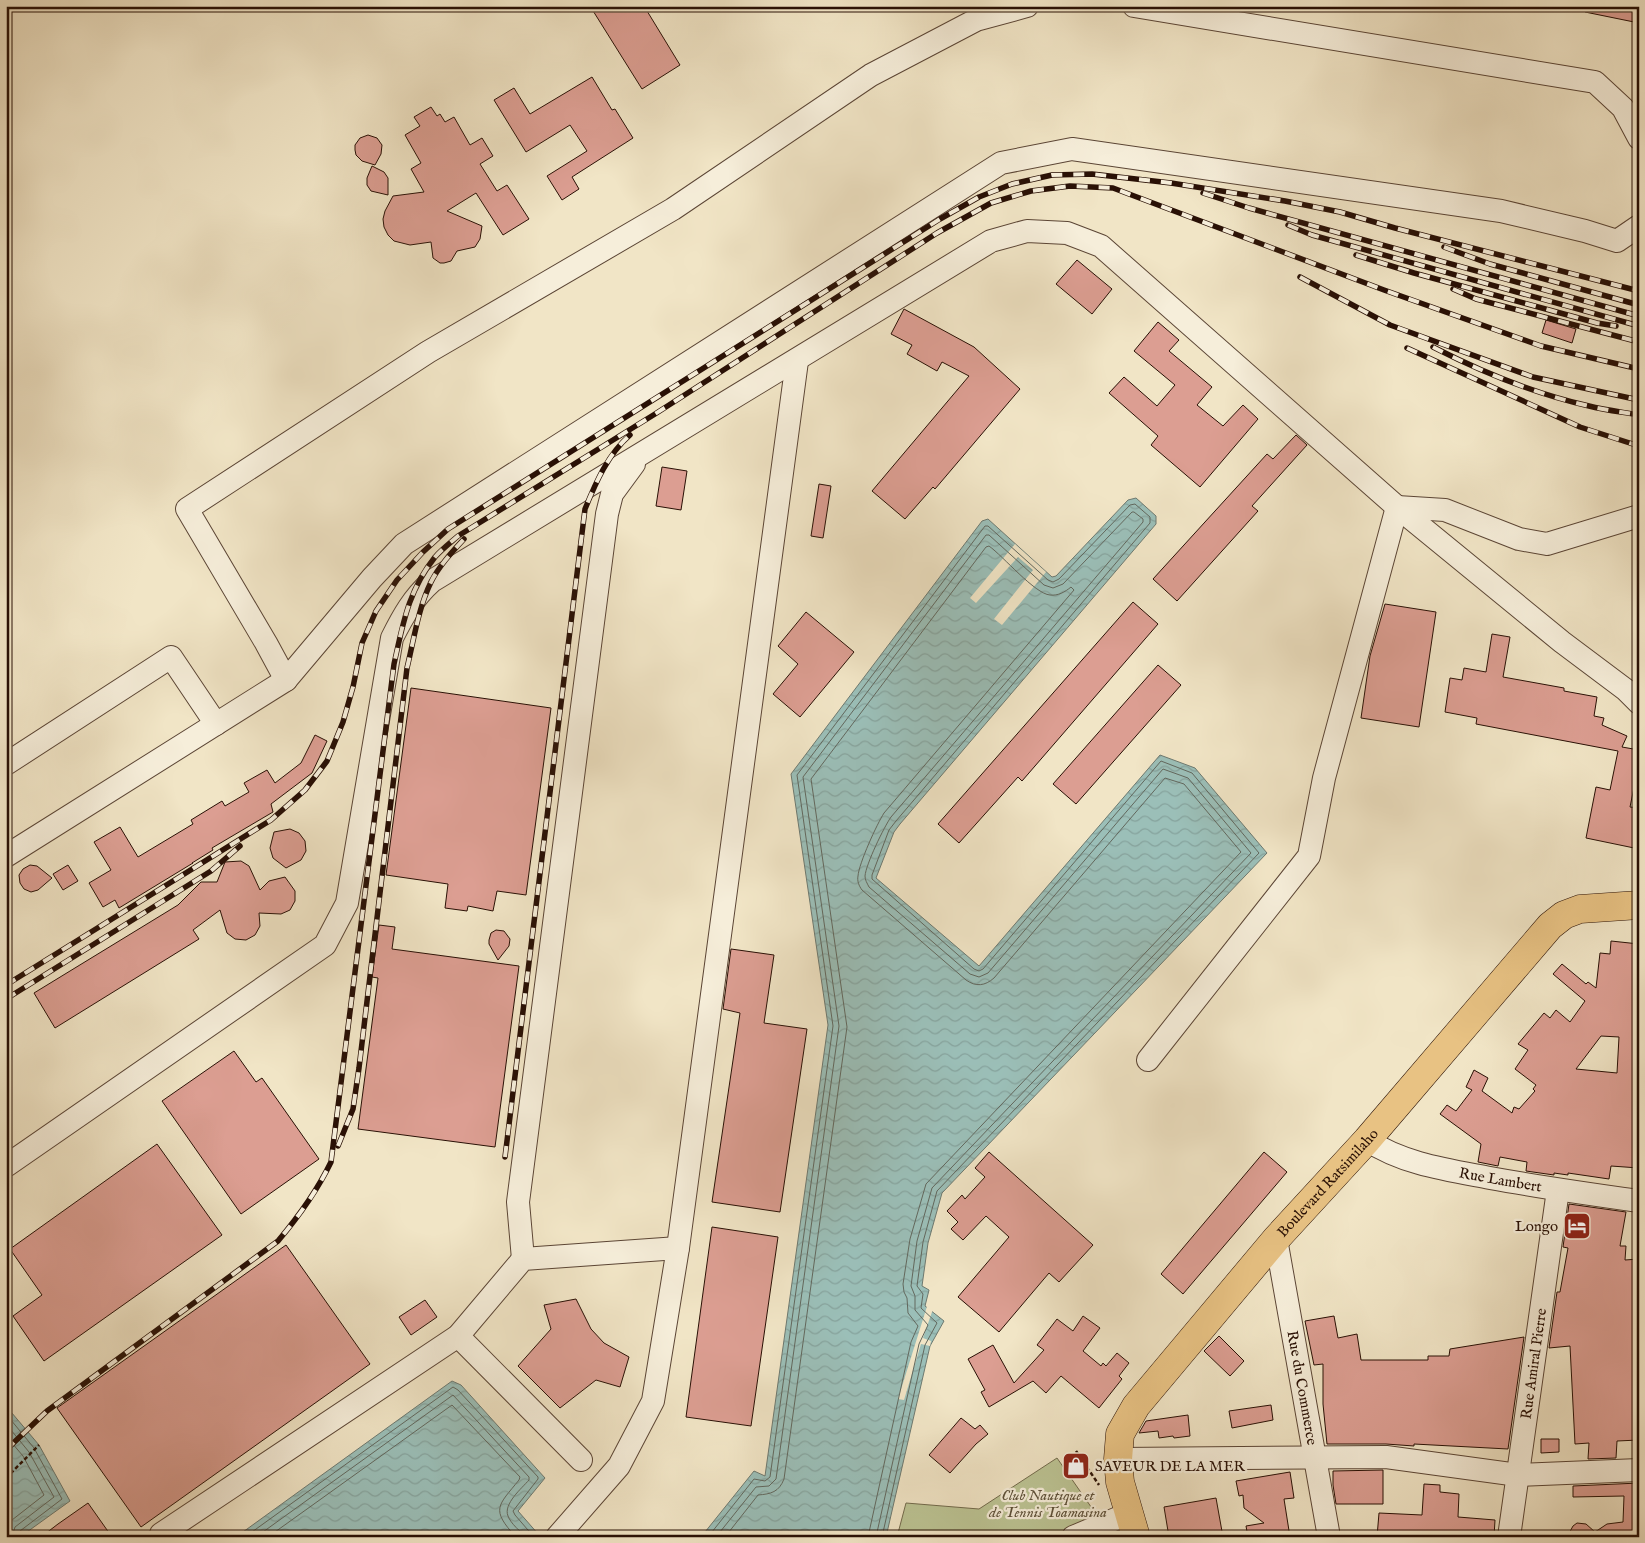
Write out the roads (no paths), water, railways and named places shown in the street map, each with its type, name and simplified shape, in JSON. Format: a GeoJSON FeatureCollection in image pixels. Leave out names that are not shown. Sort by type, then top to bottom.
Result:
{"type":"FeatureCollection","features":[{"type":"Feature","properties":{"kind":"main road","name":"Boulevard Ratsimilaho"},"geometry":{"type":"LineString","coordinates":[[1133,1525],[1120,1482],[1118,1459],[1120,1434],[1136,1406],[1276,1239],[1366,1140],[1550,926],[1564,915],[1580,910],[1639,905]]}},
{"type":"Feature","properties":{"kind":"street"},"geometry":{"type":"LineString","coordinates":[[286,680],[187,509],[428,352],[673,209],[871,76],[976,20],[1028,6]]}},
{"type":"Feature","properties":{"kind":"street"},"geometry":{"type":"LineString","coordinates":[[1134,6],[1595,82],[1623,108],[1639,138]]}},
{"type":"Feature","properties":{"kind":"street"},"geometry":{"type":"LineString","coordinates":[[6,856],[286,680],[372,578],[404,544],[1001,163],[1072,149],[1501,211],[1585,231],[1617,241],[1639,226]]}},
{"type":"Feature","properties":{"kind":"street"},"geometry":{"type":"LineString","coordinates":[[6,1166],[325,946],[347,904],[392,638],[405,611],[421,591],[432,581],[797,361],[991,241],[1026,231],[1068,233],[1102,246],[1397,507],[1562,642],[1626,690],[1639,703]]}},
{"type":"Feature","properties":{"kind":"street"},"geometry":{"type":"LineString","coordinates":[[557,1537],[619,1466],[653,1401],[678,1248],[797,361]]}},
{"type":"Feature","properties":{"kind":"street"},"geometry":{"type":"LineString","coordinates":[[161,1534],[458,1336],[523,1259],[518,1202],[607,514],[612,494],[638,457]]}},
{"type":"Feature","properties":{"kind":"street"},"geometry":{"type":"LineString","coordinates":[[1397,507],[1445,510],[1519,539],[1547,544],[1639,516]]}},
{"type":"Feature","properties":{"kind":"street"},"geometry":{"type":"LineString","coordinates":[[1148,1060],[1309,856],[1324,778],[1397,507]]}},
{"type":"Feature","properties":{"kind":"street"},"geometry":{"type":"LineString","coordinates":[[6,764],[171,657],[216,724]]}},
{"type":"Feature","properties":{"kind":"street","name":"Rue Lambert"},"geometry":{"type":"LineString","coordinates":[[1366,1140],[1384,1151],[1435,1168],[1558,1190],[1639,1200]]}},
{"type":"Feature","properties":{"kind":"street","name":"Rue Amiral Pierre"},"geometry":{"type":"LineString","coordinates":[[1509,1537],[1558,1190]]}},
{"type":"Feature","properties":{"kind":"street","name":"Rue du Commerce"},"geometry":{"type":"LineString","coordinates":[[1276,1239],[1329,1537]]}},
{"type":"Feature","properties":{"kind":"street"},"geometry":{"type":"LineString","coordinates":[[523,1259],[678,1248]]}},
{"type":"Feature","properties":{"kind":"street"},"geometry":{"type":"LineString","coordinates":[[458,1336],[581,1460]]}},
{"type":"Feature","properties":{"kind":"street"},"geometry":{"type":"LineString","coordinates":[[1118,1459],[1386,1457],[1518,1475],[1639,1470]]}},
{"type":"Feature","properties":{"kind":"street"},"geometry":{"type":"LineString","coordinates":[[1073,1537],[1133,1525]]}},
{"type":"Feature","properties":{"kind":"water"},"geometry":{"type":"Polygon","coordinates":[[[1136,498],[1156,516],[1156,524],[900,824],[894,832],[876,878],[979,966],[1160,755],[1195,768],[1267,853],[942,1193],[928,1243],[922,1286],[929,1290],[925,1306],[944,1321],[930,1346],[886,1537],[701,1537],[754,1471],[765,1476],[828,1025],[791,774],[982,521],[988,519],[1052,577],[1056,576],[1128,500],[1136,498]]]}},
{"type":"Feature","properties":{"kind":"water"},"geometry":{"type":"Polygon","coordinates":[[[452,1381],[461,1385],[545,1478],[518,1511],[539,1535],[538,1537],[236,1537],[452,1381]]]}},
{"type":"Feature","properties":{"kind":"water"},"geometry":{"type":"Polygon","coordinates":[[[6,1406],[39,1445],[70,1501],[20,1537],[6,1537],[6,1406]]]}},
{"type":"Feature","properties":{"kind":"railway"},"geometry":{"type":"LineString","coordinates":[[6,985],[271,820],[305,790],[327,761],[343,722],[353,687],[362,643],[376,611],[397,580],[448,529],[940,219],[979,197],[1012,184],[1052,175],[1092,174],[1171,183],[1285,201],[1340,212],[1639,291]]}},
{"type":"Feature","properties":{"kind":"railway"},"geometry":{"type":"LineString","coordinates":[[6,1450],[47,1411],[278,1241],[307,1203],[331,1162],[394,664],[400,635],[418,582],[435,557],[458,536],[655,414],[937,233],[991,203],[1031,191],[1070,186],[1113,188],[1384,290],[1541,346],[1639,369]]}},
{"type":"Feature","properties":{"kind":"railway"},"geometry":{"type":"LineString","coordinates":[[1203,193],[1249,208],[1639,316]]}},
{"type":"Feature","properties":{"kind":"railway"},"geometry":{"type":"LineString","coordinates":[[1288,225],[1312,235],[1639,326]]}},
{"type":"Feature","properties":{"kind":"railway"},"geometry":{"type":"LineString","coordinates":[[1444,247],[1490,264],[1639,305]]}},
{"type":"Feature","properties":{"kind":"railway"},"geometry":{"type":"LineString","coordinates":[[1356,255],[1414,273],[1597,323],[1616,326]]}},
{"type":"Feature","properties":{"kind":"railway"},"geometry":{"type":"LineString","coordinates":[[1300,277],[1390,325],[1533,377],[1639,400]]}},
{"type":"Feature","properties":{"kind":"railway"},"geometry":{"type":"LineString","coordinates":[[1453,289],[1476,299],[1639,342]]}},
{"type":"Feature","properties":{"kind":"railway"},"geometry":{"type":"LineString","coordinates":[[1433,347],[1470,365],[1529,389],[1569,401],[1639,415]]}},
{"type":"Feature","properties":{"kind":"railway"},"geometry":{"type":"LineString","coordinates":[[1407,348],[1580,427],[1639,446]]}},
{"type":"Feature","properties":{"kind":"railway"},"geometry":{"type":"LineString","coordinates":[[505,1157],[585,509],[598,479],[609,460],[630,435]]}},
{"type":"Feature","properties":{"kind":"railway"},"geometry":{"type":"LineString","coordinates":[[338,1146],[353,1109],[359,1068],[407,668],[420,613],[431,582],[450,554],[464,539]]}},
{"type":"Feature","properties":{"kind":"railway"},"geometry":{"type":"LineString","coordinates":[[6,999],[211,871],[240,846]]}},
{"type":"Feature","properties":{"kind":"place","name":"Longo"},"geometry":{"type":"Point","coordinates":[1577,1226]}},
{"type":"Feature","properties":{"kind":"place","name":"SAVEUR DE LA MER"},"geometry":{"type":"Point","coordinates":[1076,1466]}},
{"type":"Feature","properties":{"kind":"park label","name":"Club Nautique et de Tennis Toamasina"},"geometry":{"type":"Point","coordinates":[1048,1504]}}]}
